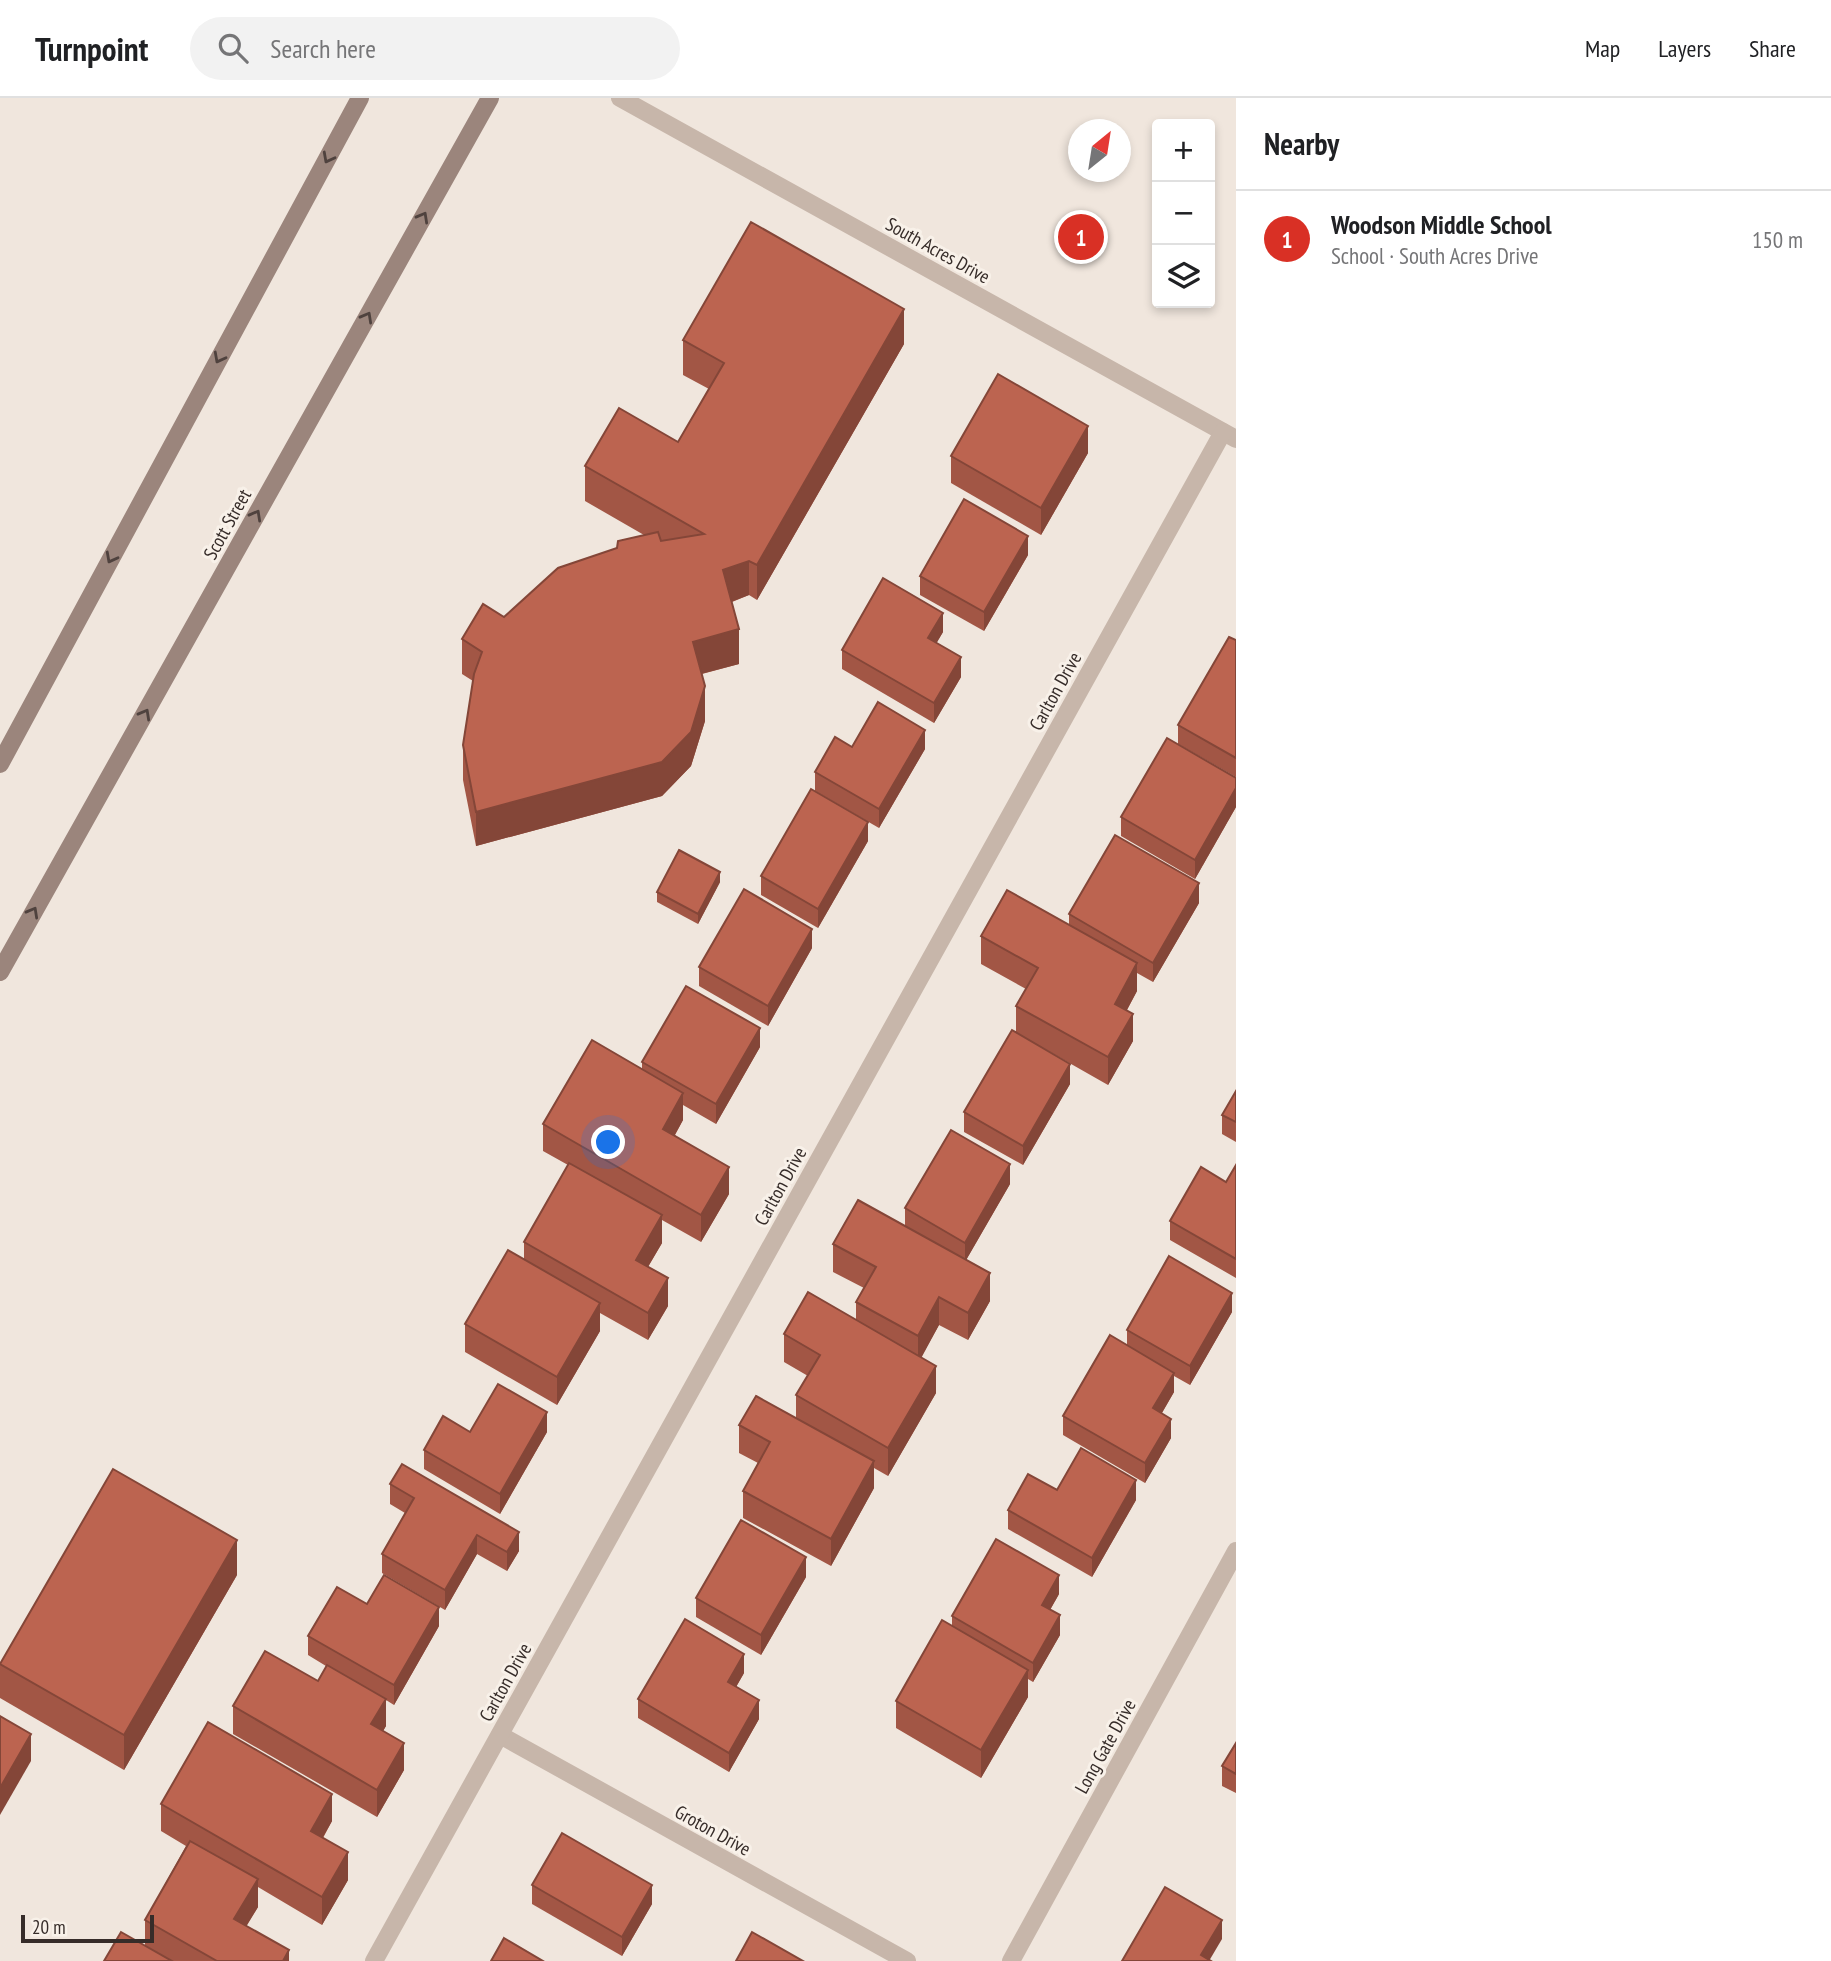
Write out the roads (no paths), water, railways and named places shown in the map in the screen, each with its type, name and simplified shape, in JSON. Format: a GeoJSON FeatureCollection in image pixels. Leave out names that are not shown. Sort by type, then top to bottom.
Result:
{"type":"FeatureCollection","features":[{"type":"Feature","properties":{"kind":"main road"},"geometry":{"type":"LineString","coordinates":[[0,764],[360,98]]}},
{"type":"Feature","properties":{"kind":"main road","name":"Scott Street"},"geometry":{"type":"LineString","coordinates":[[0,972],[490,98]]}},
{"type":"Feature","properties":{"kind":"street","name":"South Acres Drive"},"geometry":{"type":"LineString","coordinates":[[620,98],[1229,436]]}},
{"type":"Feature","properties":{"kind":"street","name":"Carlton Drive"},"geometry":{"type":"LineString","coordinates":[[374,1961],[1229,436]]}},
{"type":"Feature","properties":{"kind":"street","name":"Long Gate Drive"},"geometry":{"type":"LineString","coordinates":[[1011,1961],[1236,1551]]}},
{"type":"Feature","properties":{"kind":"street","name":"Groton Drive"},"geometry":{"type":"LineString","coordinates":[[500,1735],[907,1961]]}},
{"type":"Feature","properties":{"kind":"place","name":"Woodson Middle School"},"geometry":{"type":"Point","coordinates":[1081,237]}}]}
